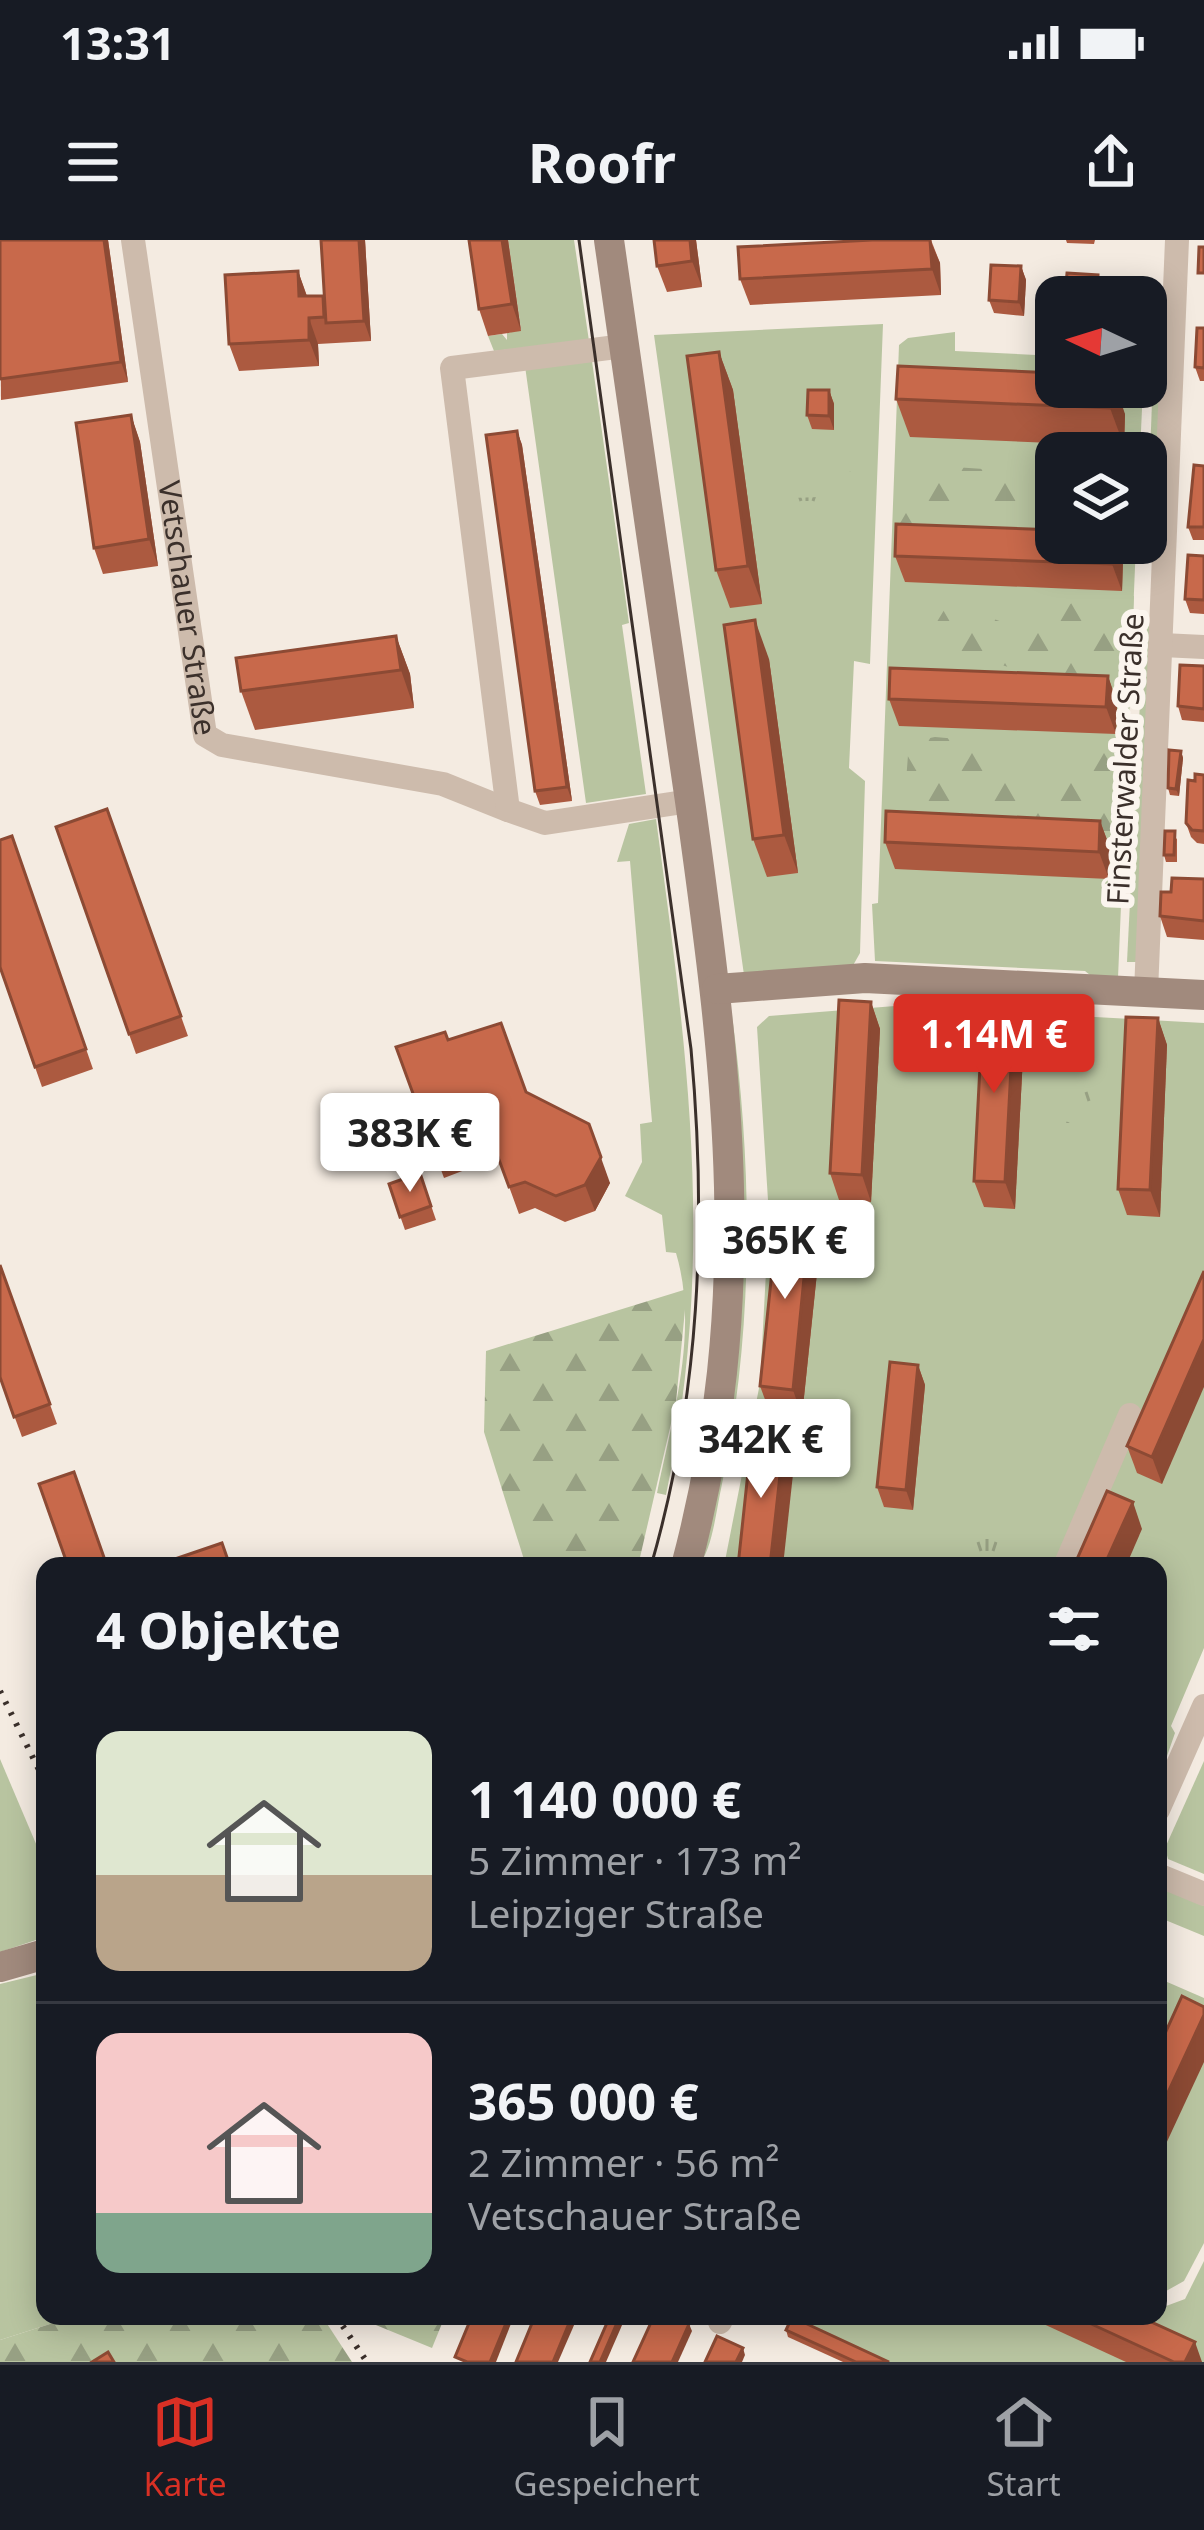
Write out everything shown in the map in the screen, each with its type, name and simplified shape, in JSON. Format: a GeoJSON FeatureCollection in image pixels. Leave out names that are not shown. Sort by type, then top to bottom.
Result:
{"type":"FeatureCollection","features":[{"type":"Feature","properties":{"kind":"street","name":"Vetschauer Straße"},"geometry":{"type":"LineString","coordinates":[[133,240],[205,735],[222,745],[443,784],[545,824],[690,801]]}},
{"type":"Feature","properties":{"kind":"street"},"geometry":{"type":"LineString","coordinates":[[610,240],[717,989],[731,1143],[730,1286],[721,1404],[688,1557]]}},
{"type":"Feature","properties":{"kind":"street","name":"Finsterwalder Straße"},"geometry":{"type":"LineString","coordinates":[[1146,992],[1178,240]]}},
{"type":"Feature","properties":{"kind":"street"},"geometry":{"type":"LineString","coordinates":[[508,810],[452,368],[624,346]]}},
{"type":"Feature","properties":{"kind":"street"},"geometry":{"type":"LineString","coordinates":[[1162,645],[1204,647]]}},
{"type":"Feature","properties":{"kind":"street"},"geometry":{"type":"LineString","coordinates":[[717,989],[865,978],[1204,995]]}},
{"type":"Feature","properties":{"kind":"street"},"geometry":{"type":"LineString","coordinates":[[1069,1557],[1130,1415]]}},
{"type":"Feature","properties":{"kind":"street"},"geometry":{"type":"LineString","coordinates":[[1167,1790],[1204,1706]]}},
{"type":"Feature","properties":{"kind":"street"},"geometry":{"type":"LineString","coordinates":[[1167,1878],[1204,1894]]}},
{"type":"Feature","properties":{"kind":"street"},"geometry":{"type":"LineString","coordinates":[[0,1967],[36,1957]]}},
{"type":"Feature","properties":{"kind":"green space"},"geometry":{"type":"Polygon","coordinates":[[[508,240],[574,240],[589,341],[494,351],[488,336],[502,334],[507,340],[507,333],[521,330],[508,240]]]}},
{"type":"Feature","properties":{"kind":"green space"},"geometry":{"type":"Polygon","coordinates":[[[883,324],[870,664],[854,661],[849,768],[865,781],[860,953],[851,969],[744,975],[654,335],[883,324]]]}},
{"type":"Feature","properties":{"kind":"green space"},"geometry":{"type":"Polygon","coordinates":[[[955,332],[955,351],[1035,355],[1035,408],[1142,408],[1141,432],[1035,432],[1035,564],[1135,564],[1118,978],[1095,979],[1085,971],[875,961],[872,904],[878,903],[899,345],[908,338],[955,332]]]}},
{"type":"Feature","properties":{"kind":"green space"},"geometry":{"type":"Polygon","coordinates":[[[592,361],[629,623],[622,625],[646,794],[586,803],[525,366],[592,361]]]}},
{"type":"Feature","properties":{"kind":"green space"},"geometry":{"type":"Polygon","coordinates":[[[1152,408],[1160,408],[1160,432],[1151,432],[1152,408]]]}},
{"type":"Feature","properties":{"kind":"green space"},"geometry":{"type":"Polygon","coordinates":[[[925,465],[998,470],[1023,482],[1015,507],[970,505],[923,546],[894,547],[900,502],[925,465]]]}},
{"type":"Feature","properties":{"kind":"green space"},"geometry":{"type":"Polygon","coordinates":[[[839,471],[867,472],[866,505],[838,505],[839,471]]]}},
{"type":"Feature","properties":{"kind":"green space"},"geometry":{"type":"Polygon","coordinates":[[[820,497],[822,533],[793,534],[792,498],[820,497]]]}},
{"type":"Feature","properties":{"kind":"green space"},"geometry":{"type":"Polygon","coordinates":[[[1122,591],[1134,596],[1124,841],[1056,838],[1011,817],[989,814],[957,828],[936,830],[904,808],[909,742],[935,737],[1028,745],[1025,795],[1070,753],[1116,733],[1117,703],[1002,665],[949,661],[935,625],[949,602],[1026,631],[1075,601],[1102,606],[1122,591]]]}},
{"type":"Feature","properties":{"kind":"green space"},"geometry":{"type":"Polygon","coordinates":[[[1144,622],[1153,630],[1137,962],[1127,962],[1144,622]]]}},
{"type":"Feature","properties":{"kind":"green space"},"geometry":{"type":"Polygon","coordinates":[[[656,819],[678,991],[692,1157],[690,1322],[666,1495],[657,1493],[681,1373],[685,1312],[676,1253],[666,1252],[662,1215],[625,1196],[642,1162],[640,1124],[652,1122],[630,861],[617,862],[629,824],[656,819]]]}},
{"type":"Feature","properties":{"kind":"green space"},"geometry":{"type":"Polygon","coordinates":[[[895,1006],[1204,1023],[1204,1648],[1171,1726],[1175,1733],[1167,1756],[1167,1557],[726,1557],[760,1383],[769,1216],[757,1027],[769,1016],[895,1006]]]}},
{"type":"Feature","properties":{"kind":"green space"},"geometry":{"type":"Polygon","coordinates":[[[732,1015],[744,1134],[745,1312],[732,1430],[713,1530],[707,1551],[700,1557],[734,1387],[744,1250],[732,1015]]]}},
{"type":"Feature","properties":{"kind":"green space"},"geometry":{"type":"Polygon","coordinates":[[[1063,1086],[1092,1086],[1091,1123],[1062,1123],[1063,1086]]]}},
{"type":"Feature","properties":{"kind":"green space"},"geometry":{"type":"Polygon","coordinates":[[[687,1289],[676,1402],[640,1557],[523,1557],[484,1432],[486,1351],[687,1289]]]}},
{"type":"Feature","properties":{"kind":"green space"},"geometry":{"type":"Polygon","coordinates":[[[953,1526],[1001,1527],[995,1557],[949,1552],[953,1526]]]}},
{"type":"Feature","properties":{"kind":"green space"},"geometry":{"type":"Polygon","coordinates":[[[0,1759],[36,1844],[36,1940],[0,1952],[0,1759]]]}},
{"type":"Feature","properties":{"kind":"green space"},"geometry":{"type":"Polygon","coordinates":[[[1204,1761],[1204,1874],[1168,1859],[1167,1844],[1204,1761]]]}},
{"type":"Feature","properties":{"kind":"green space"},"geometry":{"type":"Polygon","coordinates":[[[1167,1890],[1204,1906],[1204,1936],[1167,1921],[1167,1890]]]}},
{"type":"Feature","properties":{"kind":"green space"},"geometry":{"type":"Polygon","coordinates":[[[36,1975],[36,2325],[47,2325],[0,2340],[0,1984],[36,1975]]]}},
{"type":"Feature","properties":{"kind":"green space"},"geometry":{"type":"Polygon","coordinates":[[[1167,1982],[1204,1998],[1204,2243],[1184,2281],[1167,2291],[1167,1982]]]}},
{"type":"Feature","properties":{"kind":"green space"},"geometry":{"type":"Polygon","coordinates":[[[1204,2261],[1204,2362],[889,2362],[808,2325],[1167,2325],[1167,2306],[1185,2299],[1204,2261]]]}},
{"type":"Feature","properties":{"kind":"green space"},"geometry":{"type":"Polygon","coordinates":[[[47,2325],[328,2325],[352,2362],[0,2362],[0,2340],[47,2325]]]}},
{"type":"Feature","properties":{"kind":"green space"},"geometry":{"type":"Polygon","coordinates":[[[376,2325],[441,2325],[432,2348],[376,2325]]]}},
{"type":"Feature","properties":{"kind":"building"},"geometry":{"type":"Polygon","coordinates":[[[0,240],[104,240],[121,362],[0,379],[0,240]]]}},
{"type":"Feature","properties":{"kind":"building"},"geometry":{"type":"Polygon","coordinates":[[[321,240],[359,240],[364,321],[326,323],[321,240]]]}},
{"type":"Feature","properties":{"kind":"building"},"geometry":{"type":"Polygon","coordinates":[[[469,240],[502,240],[512,304],[479,309],[469,240]]]}},
{"type":"Feature","properties":{"kind":"building"},"geometry":{"type":"Polygon","coordinates":[[[654,240],[690,240],[692,261],[657,266],[654,240]]]}},
{"type":"Feature","properties":{"kind":"building"},"geometry":{"type":"Polygon","coordinates":[[[930,240],[932,269],[740,279],[738,247],[930,240]]]}},
{"type":"Feature","properties":{"kind":"building"},"geometry":{"type":"Polygon","coordinates":[[[1199,247],[1204,247],[1204,273],[1198,273],[1199,247]]]}},
{"type":"Feature","properties":{"kind":"building"},"geometry":{"type":"Polygon","coordinates":[[[991,265],[1021,266],[1019,302],[989,300],[991,265]]]}},
{"type":"Feature","properties":{"kind":"building"},"geometry":{"type":"Polygon","coordinates":[[[298,271],[299,296],[323,296],[324,317],[309,318],[309,340],[229,344],[225,275],[298,271]]]}},
{"type":"Feature","properties":{"kind":"building"},"geometry":{"type":"Polygon","coordinates":[[[1197,328],[1204,328],[1204,368],[1195,367],[1197,328]]]}},
{"type":"Feature","properties":{"kind":"building"},"geometry":{"type":"Polygon","coordinates":[[[719,352],[748,566],[716,570],[687,356],[719,352]]]}},
{"type":"Feature","properties":{"kind":"building"},"geometry":{"type":"Polygon","coordinates":[[[898,366],[1035,372],[1035,405],[896,399],[898,366]]]}},
{"type":"Feature","properties":{"kind":"building"},"geometry":{"type":"Polygon","coordinates":[[[808,390],[829,390],[829,416],[807,415],[808,390]]]}},
{"type":"Feature","properties":{"kind":"building"},"geometry":{"type":"Polygon","coordinates":[[[131,415],[149,539],[94,548],[76,423],[131,415]]]}},
{"type":"Feature","properties":{"kind":"building"},"geometry":{"type":"Polygon","coordinates":[[[517,431],[567,787],[535,791],[486,435],[517,431]]]}},
{"type":"Feature","properties":{"kind":"building"},"geometry":{"type":"Polygon","coordinates":[[[1194,465],[1204,466],[1204,527],[1188,527],[1194,465]]]}},
{"type":"Feature","properties":{"kind":"building"},"geometry":{"type":"Polygon","coordinates":[[[896,524],[1035,529],[1035,561],[895,556],[896,524]]]}},
{"type":"Feature","properties":{"kind":"building"},"geometry":{"type":"Polygon","coordinates":[[[1188,555],[1204,556],[1204,600],[1185,599],[1188,555]]]}},
{"type":"Feature","properties":{"kind":"building"},"geometry":{"type":"Polygon","coordinates":[[[755,620],[784,835],[753,839],[724,625],[755,620]]]}},
{"type":"Feature","properties":{"kind":"building"},"geometry":{"type":"Polygon","coordinates":[[[396,636],[401,670],[241,691],[236,658],[396,636]]]}},
{"type":"Feature","properties":{"kind":"building"},"geometry":{"type":"Polygon","coordinates":[[[1180,665],[1204,666],[1204,709],[1178,706],[1180,665]]]}},
{"type":"Feature","properties":{"kind":"building"},"geometry":{"type":"Polygon","coordinates":[[[890,668],[1108,676],[1106,707],[889,699],[890,668]]]}},
{"type":"Feature","properties":{"kind":"building"},"geometry":{"type":"Polygon","coordinates":[[[1169,750],[1181,751],[1176,789],[1168,788],[1169,750]]]}},
{"type":"Feature","properties":{"kind":"building"},"geometry":{"type":"Polygon","coordinates":[[[1195,774],[1204,775],[1204,831],[1192,830],[1186,823],[1188,780],[1195,781],[1195,774]]]}},
{"type":"Feature","properties":{"kind":"building"},"geometry":{"type":"Polygon","coordinates":[[[107,809],[181,1016],[129,1034],[56,827],[107,809]]]}},
{"type":"Feature","properties":{"kind":"building"},"geometry":{"type":"Polygon","coordinates":[[[886,811],[1100,821],[1099,852],[885,842],[886,811]]]}},
{"type":"Feature","properties":{"kind":"building"},"geometry":{"type":"Polygon","coordinates":[[[1165,831],[1175,831],[1174,855],[1164,855],[1165,831]]]}},
{"type":"Feature","properties":{"kind":"building"},"geometry":{"type":"Polygon","coordinates":[[[12,836],[86,1049],[35,1067],[0,967],[0,840],[12,836]]]}},
{"type":"Feature","properties":{"kind":"building"},"geometry":{"type":"Polygon","coordinates":[[[1172,878],[1204,879],[1204,921],[1160,916],[1161,892],[1171,892],[1172,878]]]}},
{"type":"Feature","properties":{"kind":"building"},"geometry":{"type":"Polygon","coordinates":[[[839,1000],[871,1002],[862,1175],[830,1173],[839,1000]]]}},
{"type":"Feature","properties":{"kind":"building"},"geometry":{"type":"Polygon","coordinates":[[[983,1009],[1014,1010],[1005,1182],[974,1181],[983,1009]]]}},
{"type":"Feature","properties":{"kind":"building"},"geometry":{"type":"Polygon","coordinates":[[[1126,1017],[1158,1018],[1150,1190],[1118,1189],[1126,1017]]]}},
{"type":"Feature","properties":{"kind":"building"},"geometry":{"type":"Polygon","coordinates":[[[501,1023],[526,1092],[589,1124],[601,1157],[585,1185],[556,1196],[525,1182],[509,1187],[484,1119],[456,1129],[460,1141],[434,1151],[396,1047],[445,1032],[448,1040],[501,1023]]]}},
{"type":"Feature","properties":{"kind":"building"},"geometry":{"type":"Polygon","coordinates":[[[420,1173],[431,1206],[400,1217],[389,1184],[420,1173]]]}},
{"type":"Feature","properties":{"kind":"building"},"geometry":{"type":"Polygon","coordinates":[[[778,1214],[810,1217],[793,1390],[760,1386],[778,1214]]]}},
{"type":"Feature","properties":{"kind":"building"},"geometry":{"type":"Polygon","coordinates":[[[0,1265],[50,1404],[14,1417],[0,1377],[0,1265]]]}},
{"type":"Feature","properties":{"kind":"building"},"geometry":{"type":"Polygon","coordinates":[[[1204,1271],[1204,1339],[1152,1457],[1127,1446],[1204,1271]]]}},
{"type":"Feature","properties":{"kind":"building"},"geometry":{"type":"Polygon","coordinates":[[[890,1362],[918,1365],[906,1490],[877,1487],[890,1362]]]}},
{"type":"Feature","properties":{"kind":"building"},"geometry":{"type":"Polygon","coordinates":[[[752,1435],[784,1439],[771,1557],[739,1557],[752,1435]]]}},
{"type":"Feature","properties":{"kind":"building"},"geometry":{"type":"Polygon","coordinates":[[[74,1472],[104,1557],[65,1557],[39,1484],[74,1472]]]}},
{"type":"Feature","properties":{"kind":"building"},"geometry":{"type":"Polygon","coordinates":[[[1107,1491],[1133,1502],[1108,1557],[1078,1557],[1107,1491]]]}},
{"type":"Feature","properties":{"kind":"building"},"geometry":{"type":"Polygon","coordinates":[[[222,1543],[227,1557],[181,1557],[222,1543]]]}},
{"type":"Feature","properties":{"kind":"building"},"geometry":{"type":"Polygon","coordinates":[[[1182,1996],[1204,2007],[1167,2095],[1167,2029],[1182,1996]]]}},
{"type":"Feature","properties":{"kind":"building"},"geometry":{"type":"Polygon","coordinates":[[[468,2325],[505,2325],[490,2362],[455,2357],[468,2325]]]}},
{"type":"Feature","properties":{"kind":"building"},"geometry":{"type":"Polygon","coordinates":[[[531,2325],[568,2325],[553,2362],[516,2362],[531,2325]]]}},
{"type":"Feature","properties":{"kind":"building"},"geometry":{"type":"Polygon","coordinates":[[[606,2325],[616,2325],[600,2362],[590,2362],[606,2325]]]}},
{"type":"Feature","properties":{"kind":"building"},"geometry":{"type":"Polygon","coordinates":[[[650,2325],[689,2325],[672,2362],[633,2362],[650,2325]]]}},
{"type":"Feature","properties":{"kind":"building"},"geometry":{"type":"Polygon","coordinates":[[[788,2325],[809,2325],[889,2362],[856,2362],[786,2330],[788,2325]]]}},
{"type":"Feature","properties":{"kind":"building"},"geometry":{"type":"Polygon","coordinates":[[[1094,2325],[1158,2325],[1195,2342],[1185,2362],[1174,2362],[1094,2325]]]}},
{"type":"Feature","properties":{"kind":"building"},"geometry":{"type":"Polygon","coordinates":[[[717,2336],[743,2348],[736,2362],[705,2362],[717,2336]]]}},
{"type":"Feature","properties":{"kind":"building"},"geometry":{"type":"Polygon","coordinates":[[[108,2352],[114,2362],[92,2362],[108,2352]]]}},
{"type":"Feature","properties":{"kind":"tram line"},"geometry":{"type":"LineString","coordinates":[[579,240],[691,1049],[696,1115],[698,1245],[689,1374],[653,1557]]}},
{"type":"Feature","properties":{"kind":"railway"},"geometry":{"type":"LineString","coordinates":[[0,1691],[36,1764]]}},
{"type":"Feature","properties":{"kind":"railway"},"geometry":{"type":"LineString","coordinates":[[342,2325],[367,2362]]}}]}
